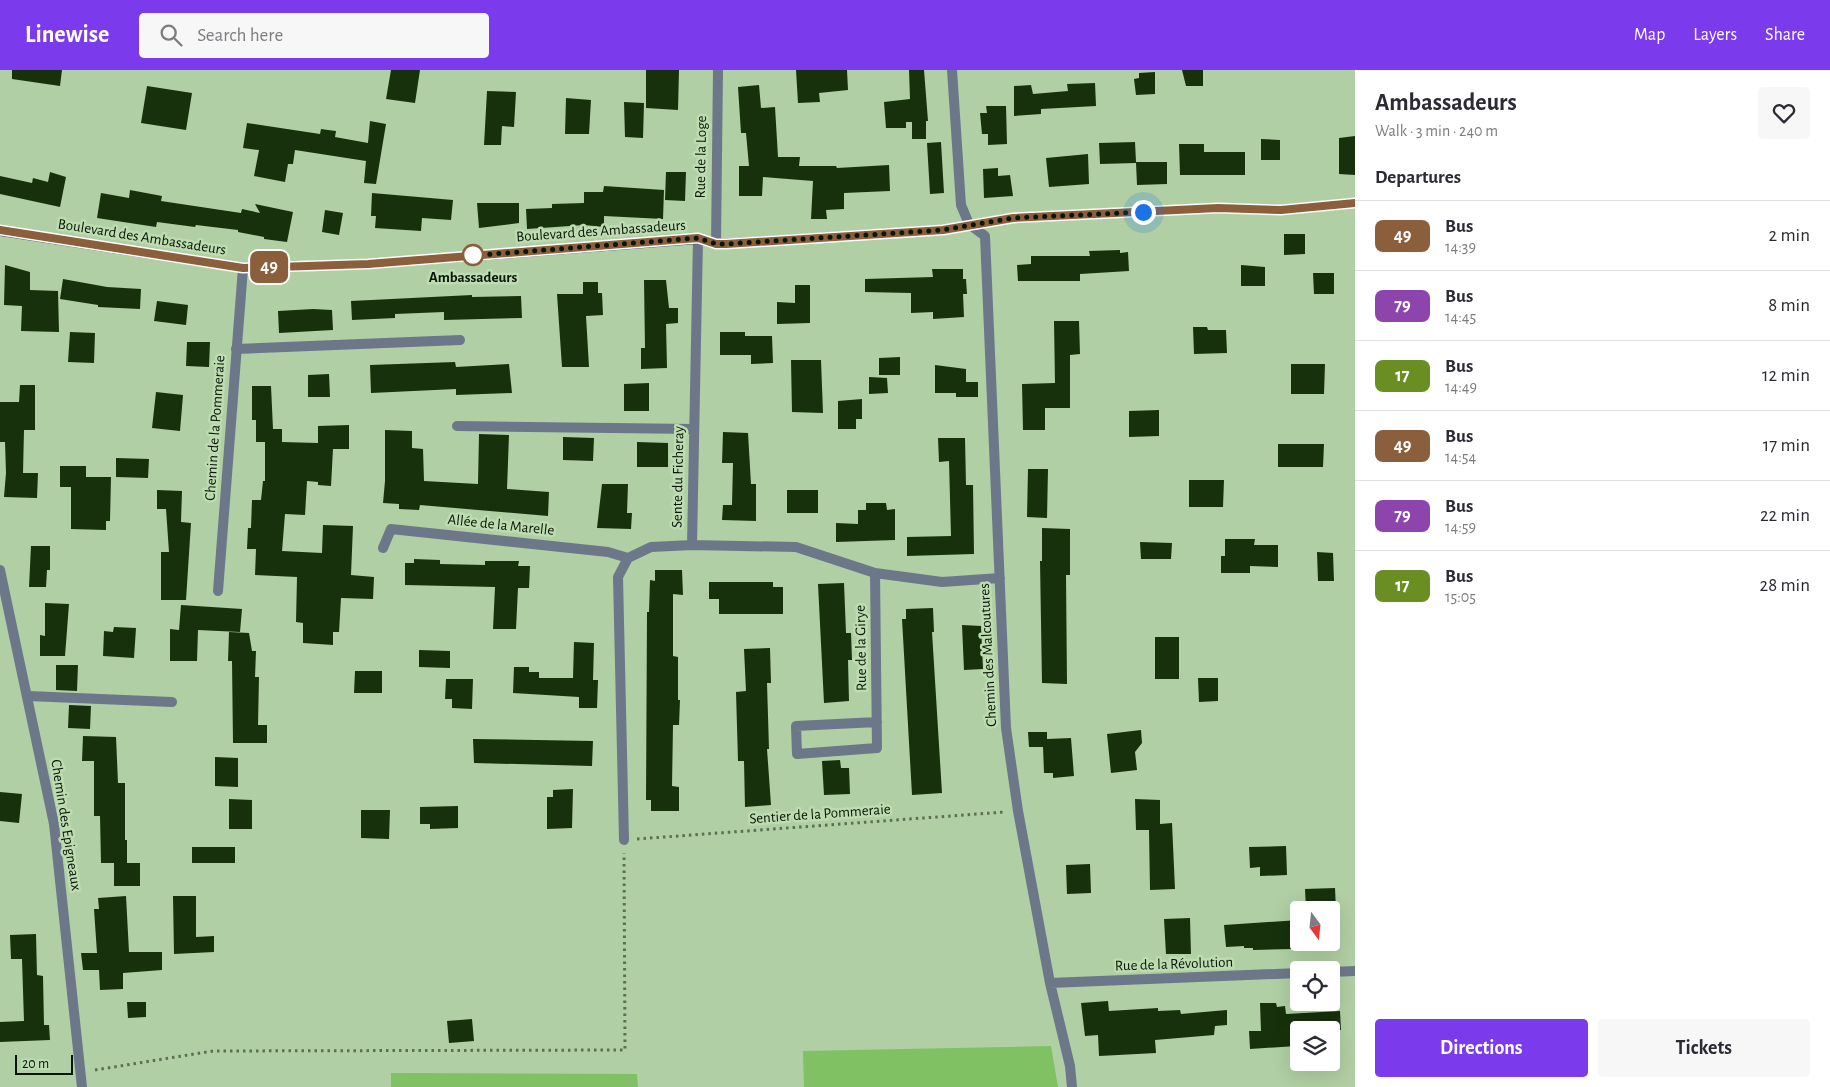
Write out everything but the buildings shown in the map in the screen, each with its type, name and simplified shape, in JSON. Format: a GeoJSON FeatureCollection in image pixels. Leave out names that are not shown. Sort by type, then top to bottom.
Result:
{"type":"FeatureCollection","features":[{"type":"Feature","properties":{"kind":"main road","name":"Boulevard des Ambassadeurs"},"geometry":{"type":"LineString","coordinates":[[0,230],[243,268],[368,264],[698,238],[716,244],[943,230],[968,224],[1013,218],[1218,208],[1281,210],[1355,203]]}},
{"type":"Feature","properties":{"kind":"street","name":"Rue de la Loge"},"geometry":{"type":"LineString","coordinates":[[716,244],[718,70]]}},
{"type":"Feature","properties":{"kind":"street"},"geometry":{"type":"LineString","coordinates":[[952,70],[961,205],[968,224]]}},
{"type":"Feature","properties":{"kind":"street","name":"Chemin des Malcoutures"},"geometry":{"type":"LineString","coordinates":[[968,224],[985,236],[1006,728],[1018,811],[1050,983],[1070,1066],[1072,1087]]}},
{"type":"Feature","properties":{"kind":"street","name":"Sente du Ficheray"},"geometry":{"type":"LineString","coordinates":[[628,558],[651,547],[692,545],[698,238]]}},
{"type":"Feature","properties":{"kind":"street","name":"Chemin de la Pommeraie"},"geometry":{"type":"LineString","coordinates":[[218,591],[243,268]]}},
{"type":"Feature","properties":{"kind":"street"},"geometry":{"type":"LineString","coordinates":[[236,348],[460,340]]}},
{"type":"Feature","properties":{"kind":"street"},"geometry":{"type":"LineString","coordinates":[[456,426],[694,428]]}},
{"type":"Feature","properties":{"kind":"street","name":"Allée de la Marelle"},"geometry":{"type":"LineString","coordinates":[[383,548],[391,529],[608,552],[628,558]]}},
{"type":"Feature","properties":{"kind":"street"},"geometry":{"type":"LineString","coordinates":[[692,545],[796,547],[875,573],[942,582],[1000,578]]}},
{"type":"Feature","properties":{"kind":"street"},"geometry":{"type":"LineString","coordinates":[[624,840],[618,576],[628,558]]}},
{"type":"Feature","properties":{"kind":"street","name":"Chemin des Epigneaux"},"geometry":{"type":"LineString","coordinates":[[0,570],[54,824],[82,1087]]}},
{"type":"Feature","properties":{"kind":"street","name":"Rue de la Girye"},"geometry":{"type":"LineString","coordinates":[[875,573],[877,722],[877,748],[797,754],[796,726],[877,722]]}},
{"type":"Feature","properties":{"kind":"street"},"geometry":{"type":"LineString","coordinates":[[28,696],[172,702]]}},
{"type":"Feature","properties":{"kind":"street"},"geometry":{"type":"LineString","coordinates":[[1340,972],[1355,971]]}},
{"type":"Feature","properties":{"kind":"street","name":"Rue de la Révolution"},"geometry":{"type":"LineString","coordinates":[[1050,983],[1290,973]]}},
{"type":"Feature","properties":{"kind":"path","name":"Sentier de la Pommeraie"},"geometry":{"type":"LineString","coordinates":[[624,840],[1018,811]]}},
{"type":"Feature","properties":{"kind":"path"},"geometry":{"type":"LineString","coordinates":[[81,1072],[213,1051],[625,1050],[624,840]]}},
{"type":"Feature","properties":{"kind":"green space"},"geometry":{"type":"Polygon","coordinates":[[[1051,1046],[1058,1087],[804,1087],[803,1051],[1051,1046]]]}},
{"type":"Feature","properties":{"kind":"green space"},"geometry":{"type":"Polygon","coordinates":[[[391,1073],[637,1074],[638,1087],[391,1087],[391,1073]]]}},
{"type":"Feature","properties":{"kind":"bus line","name":"49"},"geometry":{"type":"LineString","coordinates":[[0,230],[243,268],[368,264],[698,238],[716,244],[726,244],[943,230],[968,224],[1013,218],[1218,208],[1281,210],[1355,203]]}},
{"type":"Feature","properties":{"kind":"place","name":"Ambassadeurs"},"geometry":{"type":"Point","coordinates":[473,255]}},
{"type":"Feature","properties":{"kind":"route"},"geometry":{"type":"LineString","coordinates":[[473,255],[468,256],[698,238],[716,244],[726,244],[943,230],[968,224],[1013,218],[1143,212]]}}]}
